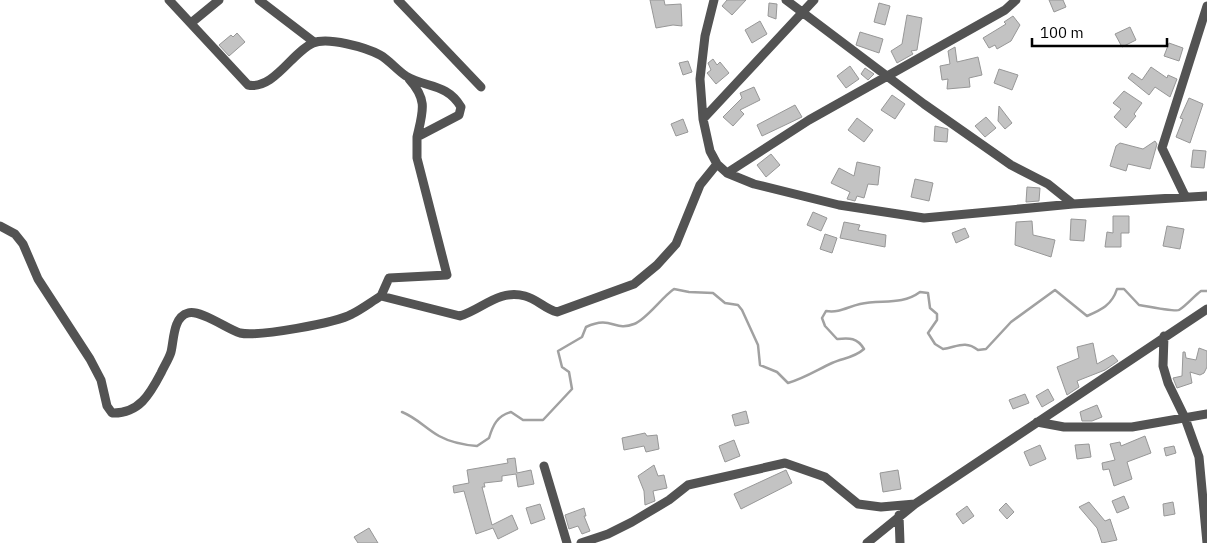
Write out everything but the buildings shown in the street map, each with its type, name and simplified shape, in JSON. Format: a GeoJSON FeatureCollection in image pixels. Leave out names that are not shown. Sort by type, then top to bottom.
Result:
{"type":"FeatureCollection","features":[{"type":"Feature","properties":{"kind":"street"},"geometry":{"type":"LineString","coordinates":[[0,226],[15,234],[23,244],[38,280],[90,359],[101,380],[107,406],[112,412],[123,413],[138,407],[150,394],[170,354],[177,323],[181,316],[188,312],[197,313],[240,332],[253,334],[321,323],[351,315],[381,296],[389,278],[447,275],[417,158],[417,137],[423,103],[418,90],[407,77],[379,55],[344,42],[314,42],[297,54],[268,80],[253,86],[248,85],[169,0]]}},
{"type":"Feature","properties":{"kind":"street"},"geometry":{"type":"LineString","coordinates":[[191,23],[219,0]]}},
{"type":"Feature","properties":{"kind":"street"},"geometry":{"type":"LineString","coordinates":[[259,0],[314,42]]}},
{"type":"Feature","properties":{"kind":"street"},"geometry":{"type":"LineString","coordinates":[[398,0],[481,87]]}},
{"type":"Feature","properties":{"kind":"street"},"geometry":{"type":"LineString","coordinates":[[714,0],[705,36],[700,79],[703,119],[710,151],[717,164],[727,173],[754,184],[840,206],[924,218],[1073,204],[1207,196]]}},
{"type":"Feature","properties":{"kind":"street"},"geometry":{"type":"LineString","coordinates":[[786,0],[888,78],[1011,165],[1048,184],[1073,204]]}},
{"type":"Feature","properties":{"kind":"street"},"geometry":{"type":"LineString","coordinates":[[703,119],[804,13],[814,0]]}},
{"type":"Feature","properties":{"kind":"street"},"geometry":{"type":"LineString","coordinates":[[727,173],[809,120],[888,78],[1005,10],[1016,0]]}},
{"type":"Feature","properties":{"kind":"street"},"geometry":{"type":"LineString","coordinates":[[1185,196],[1162,148],[1207,6]]}},
{"type":"Feature","properties":{"kind":"street"},"geometry":{"type":"LineString","coordinates":[[407,77],[438,86],[458,101],[461,107],[458,115],[451,121],[434,126],[417,137]]}},
{"type":"Feature","properties":{"kind":"street"},"geometry":{"type":"LineString","coordinates":[[381,296],[460,316],[504,294],[525,296],[557,312],[634,284],[657,265],[676,244],[700,185],[717,164]]}},
{"type":"Feature","properties":{"kind":"street"},"geometry":{"type":"LineString","coordinates":[[867,543],[899,515],[1207,309]]}},
{"type":"Feature","properties":{"kind":"street"},"geometry":{"type":"LineString","coordinates":[[1164,336],[1163,366],[1168,383],[1185,418],[1199,457],[1207,543]]}},
{"type":"Feature","properties":{"kind":"street"},"geometry":{"type":"LineString","coordinates":[[1037,422],[1064,427],[1132,427],[1207,414]]}},
{"type":"Feature","properties":{"kind":"street"},"geometry":{"type":"LineString","coordinates":[[581,543],[608,534],[632,522],[669,500],[688,485],[785,463],[825,477],[858,504],[880,507],[915,504]]}},
{"type":"Feature","properties":{"kind":"street"},"geometry":{"type":"LineString","coordinates":[[544,466],[567,543]]}},
{"type":"Feature","properties":{"kind":"street"},"geometry":{"type":"LineString","coordinates":[[899,515],[900,543]]}},
{"type":"Feature","properties":{"kind":"waterway"},"geometry":{"type":"LineString","coordinates":[[402,412],[443,438],[477,446],[489,438],[496,422],[502,416],[511,412],[523,420],[543,420],[572,389],[569,372],[562,367],[558,351],[582,337],[586,327],[602,323],[627,326],[639,322],[674,289],[713,293],[725,303],[738,305],[758,345],[760,365],[777,372],[788,383],[864,349],[856,340],[837,339],[825,326],[822,318],[826,311],[868,303],[898,301],[920,292],[928,293],[930,308],[937,314],[937,320],[928,333],[935,344],[943,349],[969,345],[978,350],[986,349],[1011,322],[1055,290],[1087,316],[1109,303],[1117,289],[1124,289],[1139,305],[1167,310],[1179,310],[1201,291],[1207,291]]}}]}
